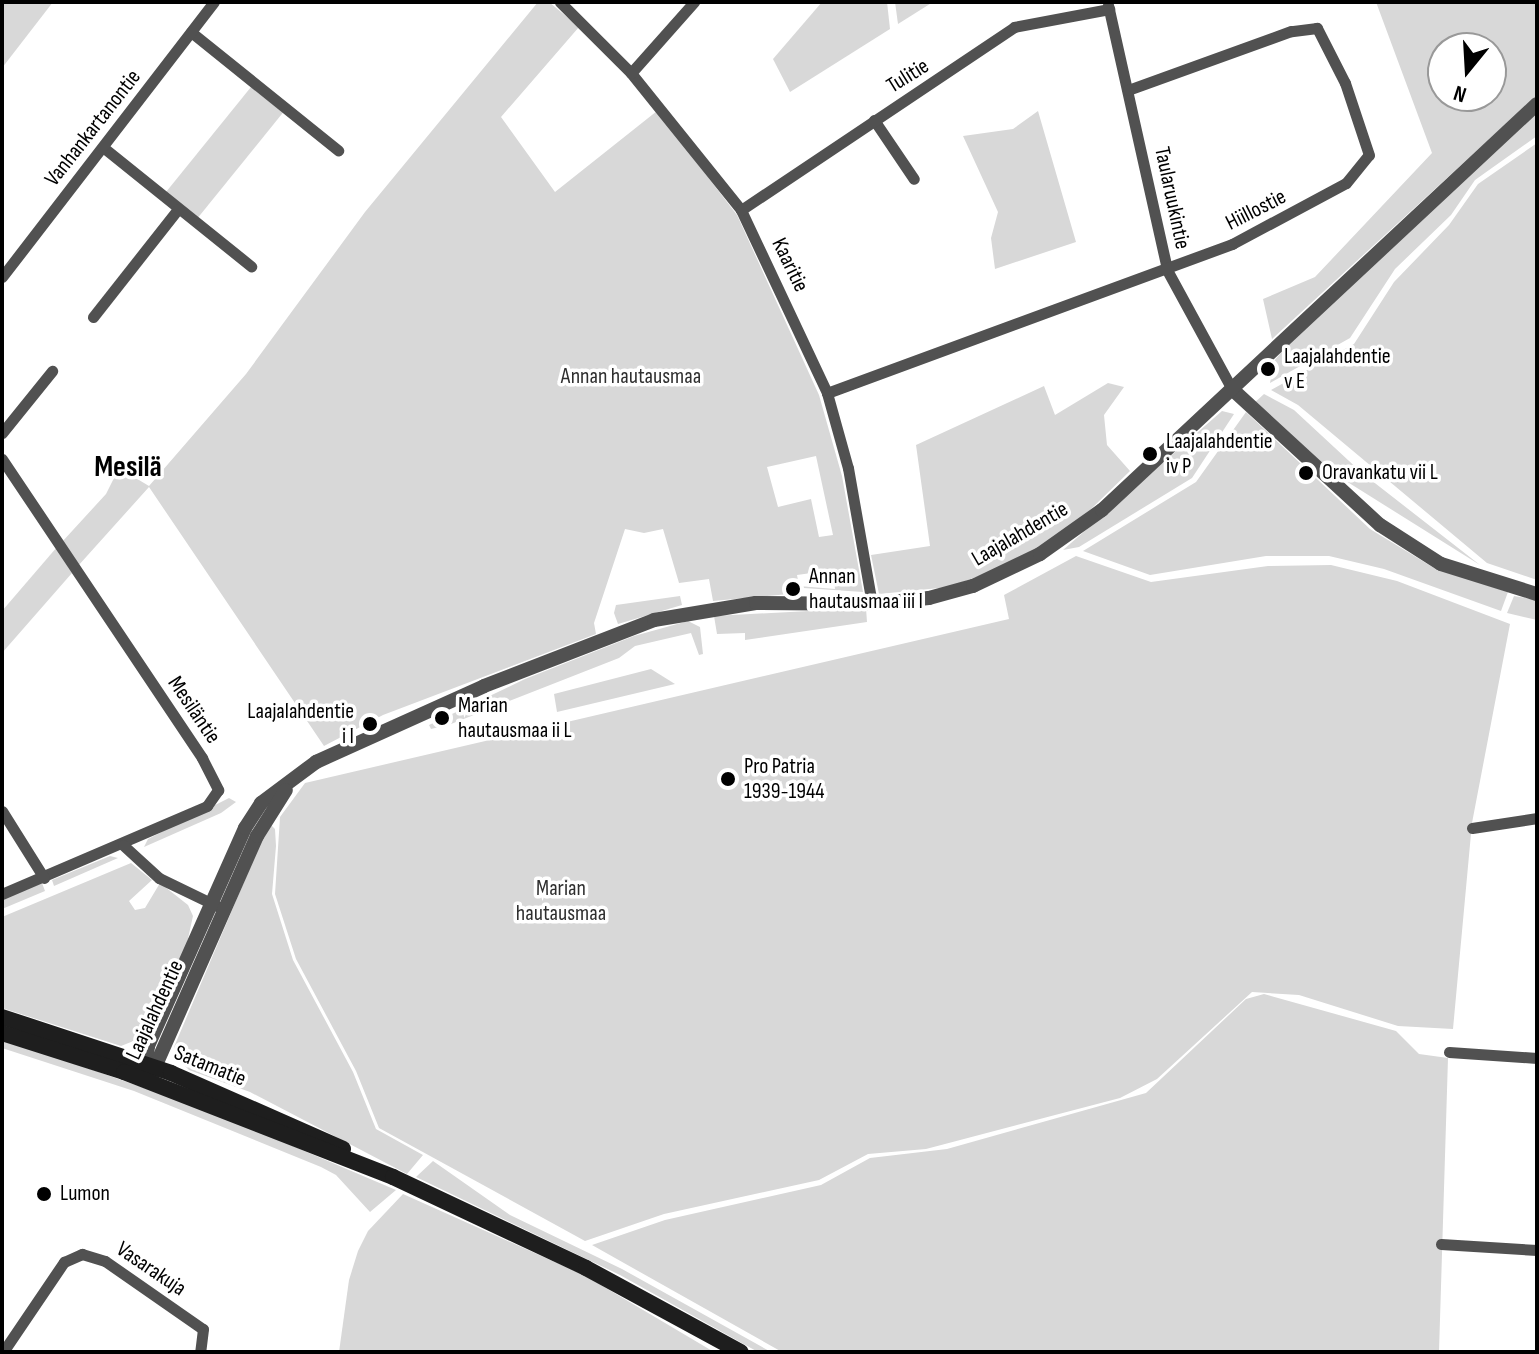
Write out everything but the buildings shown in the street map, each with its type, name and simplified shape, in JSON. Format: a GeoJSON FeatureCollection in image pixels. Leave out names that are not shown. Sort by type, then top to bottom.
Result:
{"type":"FeatureCollection","features":[{"type":"Feature","properties":{"kind":"main road","name":"Satamatie"},"geometry":{"type":"LineString","coordinates":[[2,1017],[148,1070],[393,1177],[586,1268],[741,1352]]}},
{"type":"Feature","properties":{"kind":"main road","name":"Satamatie"},"geometry":{"type":"LineString","coordinates":[[2,1033],[148,1070]]}},
{"type":"Feature","properties":{"kind":"street","name":"Vanhankartanontie"},"geometry":{"type":"LineString","coordinates":[[2,277],[214,2]]}},
{"type":"Feature","properties":{"kind":"street","name":"Kaaritie"},"geometry":{"type":"LineString","coordinates":[[560,2],[631,73],[741,210],[827,393],[848,468],[872,604]]}},
{"type":"Feature","properties":{"kind":"street"},"geometry":{"type":"LineString","coordinates":[[631,73],[694,2]]}},
{"type":"Feature","properties":{"kind":"street","name":"Taularuukintie"},"geometry":{"type":"LineString","coordinates":[[1108,6],[1167,270],[1232,389]]}},
{"type":"Feature","properties":{"kind":"street","name":"Tulitie"},"geometry":{"type":"LineString","coordinates":[[741,210],[1014,27],[1108,6]]}},
{"type":"Feature","properties":{"kind":"street","name":"Hiillostie"},"geometry":{"type":"LineString","coordinates":[[827,393],[1232,244],[1346,183],[1366,163],[1367,141],[1328,42],[1317,28],[1291,31],[1128,90]]}},
{"type":"Feature","properties":{"kind":"street"},"geometry":{"type":"LineString","coordinates":[[191,32],[338,150]]}},
{"type":"Feature","properties":{"kind":"street","name":"Laajalahdentie"},"geometry":{"type":"LineString","coordinates":[[148,1070],[209,902],[261,803],[301,773],[331,754],[484,686],[654,620],[756,603],[872,604],[951,594],[1040,554],[1102,510],[1537,104]]}},
{"type":"Feature","properties":{"kind":"street"},"geometry":{"type":"LineString","coordinates":[[874,120],[914,179]]}},
{"type":"Feature","properties":{"kind":"street"},"geometry":{"type":"LineString","coordinates":[[104,148],[251,266]]}},
{"type":"Feature","properties":{"kind":"street"},"geometry":{"type":"LineString","coordinates":[[93,317],[178,209]]}},
{"type":"Feature","properties":{"kind":"street"},"geometry":{"type":"LineString","coordinates":[[2,433],[52,371]]}},
{"type":"Feature","properties":{"kind":"street"},"geometry":{"type":"LineString","coordinates":[[1232,389],[1380,525],[1441,564],[1537,594]]}},
{"type":"Feature","properties":{"kind":"street","name":"Mesiläntie"},"geometry":{"type":"LineString","coordinates":[[2,459],[202,758],[218,790],[212,803],[123,845]]}},
{"type":"Feature","properties":{"kind":"street","name":"Laajalahdentie"},"geometry":{"type":"LineString","coordinates":[[148,1070],[271,811],[301,773]]}},
{"type":"Feature","properties":{"kind":"street"},"geometry":{"type":"LineString","coordinates":[[2,811],[44,878]]}},
{"type":"Feature","properties":{"kind":"street"},"geometry":{"type":"LineString","coordinates":[[1472,828],[1537,818]]}},
{"type":"Feature","properties":{"kind":"street"},"geometry":{"type":"LineString","coordinates":[[2,894],[123,845],[159,878],[223,909]]}},
{"type":"Feature","properties":{"kind":"street"},"geometry":{"type":"LineString","coordinates":[[1449,1052],[1537,1058]]}},
{"type":"Feature","properties":{"kind":"street"},"geometry":{"type":"LineString","coordinates":[[1441,1244],[1537,1250]]}},
{"type":"Feature","properties":{"kind":"street","name":"Vasarakuja"},"geometry":{"type":"LineString","coordinates":[[3,1352],[64,1262],[82,1254],[105,1261],[203,1329],[200,1352]]}},
{"type":"Feature","properties":{"kind":"green space"},"geometry":{"type":"Polygon","coordinates":[[[2,2],[53,2],[2,68],[2,2]]]}},
{"type":"Feature","properties":{"kind":"green space","name":"Annan hautausmaa"},"geometry":{"type":"Polygon","coordinates":[[[538,2],[549,2],[579,27],[501,117],[555,192],[657,111],[737,215],[819,395],[842,476],[863,592],[789,587],[789,594],[713,601],[709,579],[679,583],[663,529],[644,533],[625,529],[594,623],[596,634],[383,715],[324,746],[149,487],[78,566],[62,542],[106,494],[119,468],[149,486],[246,374],[365,212],[538,2]],[[816,456],[767,467],[778,507],[811,499],[819,537],[833,535],[816,456]],[[833,570],[797,575],[799,586],[835,589],[833,570]]]}},
{"type":"Feature","properties":{"kind":"green space"},"geometry":{"type":"Polygon","coordinates":[[[822,2],[887,2],[890,29],[790,92],[773,59],[822,2]]]}},
{"type":"Feature","properties":{"kind":"green space"},"geometry":{"type":"Polygon","coordinates":[[[895,2],[933,2],[898,24],[895,2]]]}},
{"type":"Feature","properties":{"kind":"green space"},"geometry":{"type":"Polygon","coordinates":[[[1376,2],[1537,2],[1537,95],[1272,339],[1263,299],[1315,277],[1432,153],[1376,2]]]}},
{"type":"Feature","properties":{"kind":"green space"},"geometry":{"type":"Polygon","coordinates":[[[251,87],[283,113],[198,218],[166,192],[251,87]]]}},
{"type":"Feature","properties":{"kind":"green space"},"geometry":{"type":"Polygon","coordinates":[[[1038,111],[1076,242],[995,269],[991,238],[998,212],[963,136],[1013,129],[1038,111]]]}},
{"type":"Feature","properties":{"kind":"green space"},"geometry":{"type":"Polygon","coordinates":[[[1537,111],[1537,136],[1475,180],[1451,215],[1395,269],[1350,338],[1270,383],[1274,361],[1285,348],[1537,111]]]}},
{"type":"Feature","properties":{"kind":"green space"},"geometry":{"type":"Polygon","coordinates":[[[1537,143],[1537,580],[1487,563],[1298,405],[1271,390],[1354,344],[1394,282],[1449,225],[1478,184],[1537,143]]]}},
{"type":"Feature","properties":{"kind":"green space"},"geometry":{"type":"Polygon","coordinates":[[[1108,383],[1124,387],[1104,415],[1107,445],[1130,471],[1091,509],[1048,542],[1001,568],[949,587],[879,594],[871,555],[930,546],[916,445],[1044,386],[1055,415],[1108,383]]]}},
{"type":"Feature","properties":{"kind":"green space"},"geometry":{"type":"Polygon","coordinates":[[[1264,394],[1294,410],[1362,473],[1480,565],[1330,471],[1252,405],[1264,394]]]}},
{"type":"Feature","properties":{"kind":"green space"},"geometry":{"type":"Polygon","coordinates":[[[1222,411],[1234,414],[1192,478],[1079,547],[1063,550],[1222,411]]]}},
{"type":"Feature","properties":{"kind":"green space"},"geometry":{"type":"Polygon","coordinates":[[[1246,412],[1370,529],[1434,568],[1508,592],[1501,611],[1384,569],[1329,556],[1266,556],[1150,575],[1083,551],[1196,482],[1246,412]]]}},
{"type":"Feature","properties":{"kind":"green space"},"geometry":{"type":"Polygon","coordinates":[[[57,547],[72,573],[2,653],[2,611],[57,547]]]}},
{"type":"Feature","properties":{"kind":"green space","name":"Marian hautausmaa"},"geometry":{"type":"Polygon","coordinates":[[[1076,556],[1151,582],[1268,566],[1331,565],[1397,581],[1510,624],[1472,823],[1453,1029],[1398,1026],[1299,995],[1252,992],[1157,1079],[1120,1098],[926,1149],[868,1154],[819,1180],[664,1214],[585,1241],[379,1128],[356,1071],[296,959],[275,894],[280,817],[305,783],[1009,619],[1004,595],[1076,556]]]}},
{"type":"Feature","properties":{"kind":"green space"},"geometry":{"type":"Polygon","coordinates":[[[680,596],[682,605],[618,624],[614,613],[616,605],[680,596]]]}},
{"type":"Feature","properties":{"kind":"green space"},"geometry":{"type":"Polygon","coordinates":[[[1514,596],[1537,600],[1537,620],[1507,613],[1514,596]]]}},
{"type":"Feature","properties":{"kind":"green space"},"geometry":{"type":"Polygon","coordinates":[[[866,608],[867,622],[745,640],[745,633],[717,634],[714,616],[866,608]]]}},
{"type":"Feature","properties":{"kind":"green space"},"geometry":{"type":"Polygon","coordinates":[[[688,621],[700,627],[703,654],[699,655],[691,633],[635,646],[619,658],[451,724],[431,729],[429,725],[525,679],[634,636],[688,621]]]}},
{"type":"Feature","properties":{"kind":"green space"},"geometry":{"type":"Polygon","coordinates":[[[651,669],[675,684],[557,712],[554,694],[651,669]]]}},
{"type":"Feature","properties":{"kind":"green space"},"geometry":{"type":"Polygon","coordinates":[[[229,798],[236,802],[221,813],[144,847],[148,839],[229,798]]]}},
{"type":"Feature","properties":{"kind":"green space"},"geometry":{"type":"Polygon","coordinates":[[[269,823],[275,829],[276,846],[272,894],[293,960],[353,1072],[376,1129],[423,1155],[407,1174],[250,1092],[189,1070],[176,1057],[174,1047],[269,823]]]}},
{"type":"Feature","properties":{"kind":"green space"},"geometry":{"type":"Polygon","coordinates":[[[110,856],[118,858],[54,886],[52,880],[110,856]]]}},
{"type":"Feature","properties":{"kind":"green space"},"geometry":{"type":"Polygon","coordinates":[[[131,863],[152,880],[129,901],[135,910],[145,908],[160,883],[188,905],[193,916],[187,943],[146,1036],[121,1046],[2,1008],[2,917],[131,863]]]}},
{"type":"Feature","properties":{"kind":"green space"},"geometry":{"type":"Polygon","coordinates":[[[42,883],[45,891],[2,909],[2,899],[42,883]]]}},
{"type":"Feature","properties":{"kind":"green space"},"geometry":{"type":"Polygon","coordinates":[[[1264,994],[1396,1031],[1419,1054],[1448,1058],[1439,1352],[782,1352],[592,1245],[665,1220],[821,1185],[870,1158],[947,1149],[1146,1093],[1246,999],[1264,994]]]}},
{"type":"Feature","properties":{"kind":"green space"},"geometry":{"type":"Polygon","coordinates":[[[2,1038],[215,1113],[396,1190],[370,1212],[336,1175],[321,1167],[134,1091],[2,1048],[2,1038]]]}},
{"type":"Feature","properties":{"kind":"green space"},"geometry":{"type":"Polygon","coordinates":[[[433,1161],[510,1215],[622,1269],[771,1352],[758,1352],[620,1275],[416,1177],[433,1161]]]}},
{"type":"Feature","properties":{"kind":"green space"},"geometry":{"type":"Polygon","coordinates":[[[403,1194],[584,1275],[714,1352],[339,1352],[349,1280],[358,1251],[368,1231],[403,1194]]]}},
{"type":"Feature","properties":{"kind":"place","name":"Laajalahdentie v E"},"geometry":{"type":"Point","coordinates":[1268,369]}},
{"type":"Feature","properties":{"kind":"place","name":"Laajalahdentie iv P"},"geometry":{"type":"Point","coordinates":[1150,454]}},
{"type":"Feature","properties":{"kind":"place","name":"Oravankatu vii L"},"geometry":{"type":"Point","coordinates":[1306,473]}},
{"type":"Feature","properties":{"kind":"place","name":"Annan hautausmaa iii I"},"geometry":{"type":"Point","coordinates":[793,589]}},
{"type":"Feature","properties":{"kind":"place","name":"Marian hautausmaa ii L"},"geometry":{"type":"Point","coordinates":[442,718]}},
{"type":"Feature","properties":{"kind":"place","name":"Laajalahdentie i I"},"geometry":{"type":"Point","coordinates":[370,724]}},
{"type":"Feature","properties":{"kind":"place","name":"Pro Patria 1939-1944"},"geometry":{"type":"Point","coordinates":[728,779]}},
{"type":"Feature","properties":{"kind":"place","name":"Lumon"},"geometry":{"type":"Point","coordinates":[44,1194]}},
{"type":"Feature","properties":{"kind":"district","name":"Mesilä"},"geometry":{"type":"Point","coordinates":[128,467]}}]}
